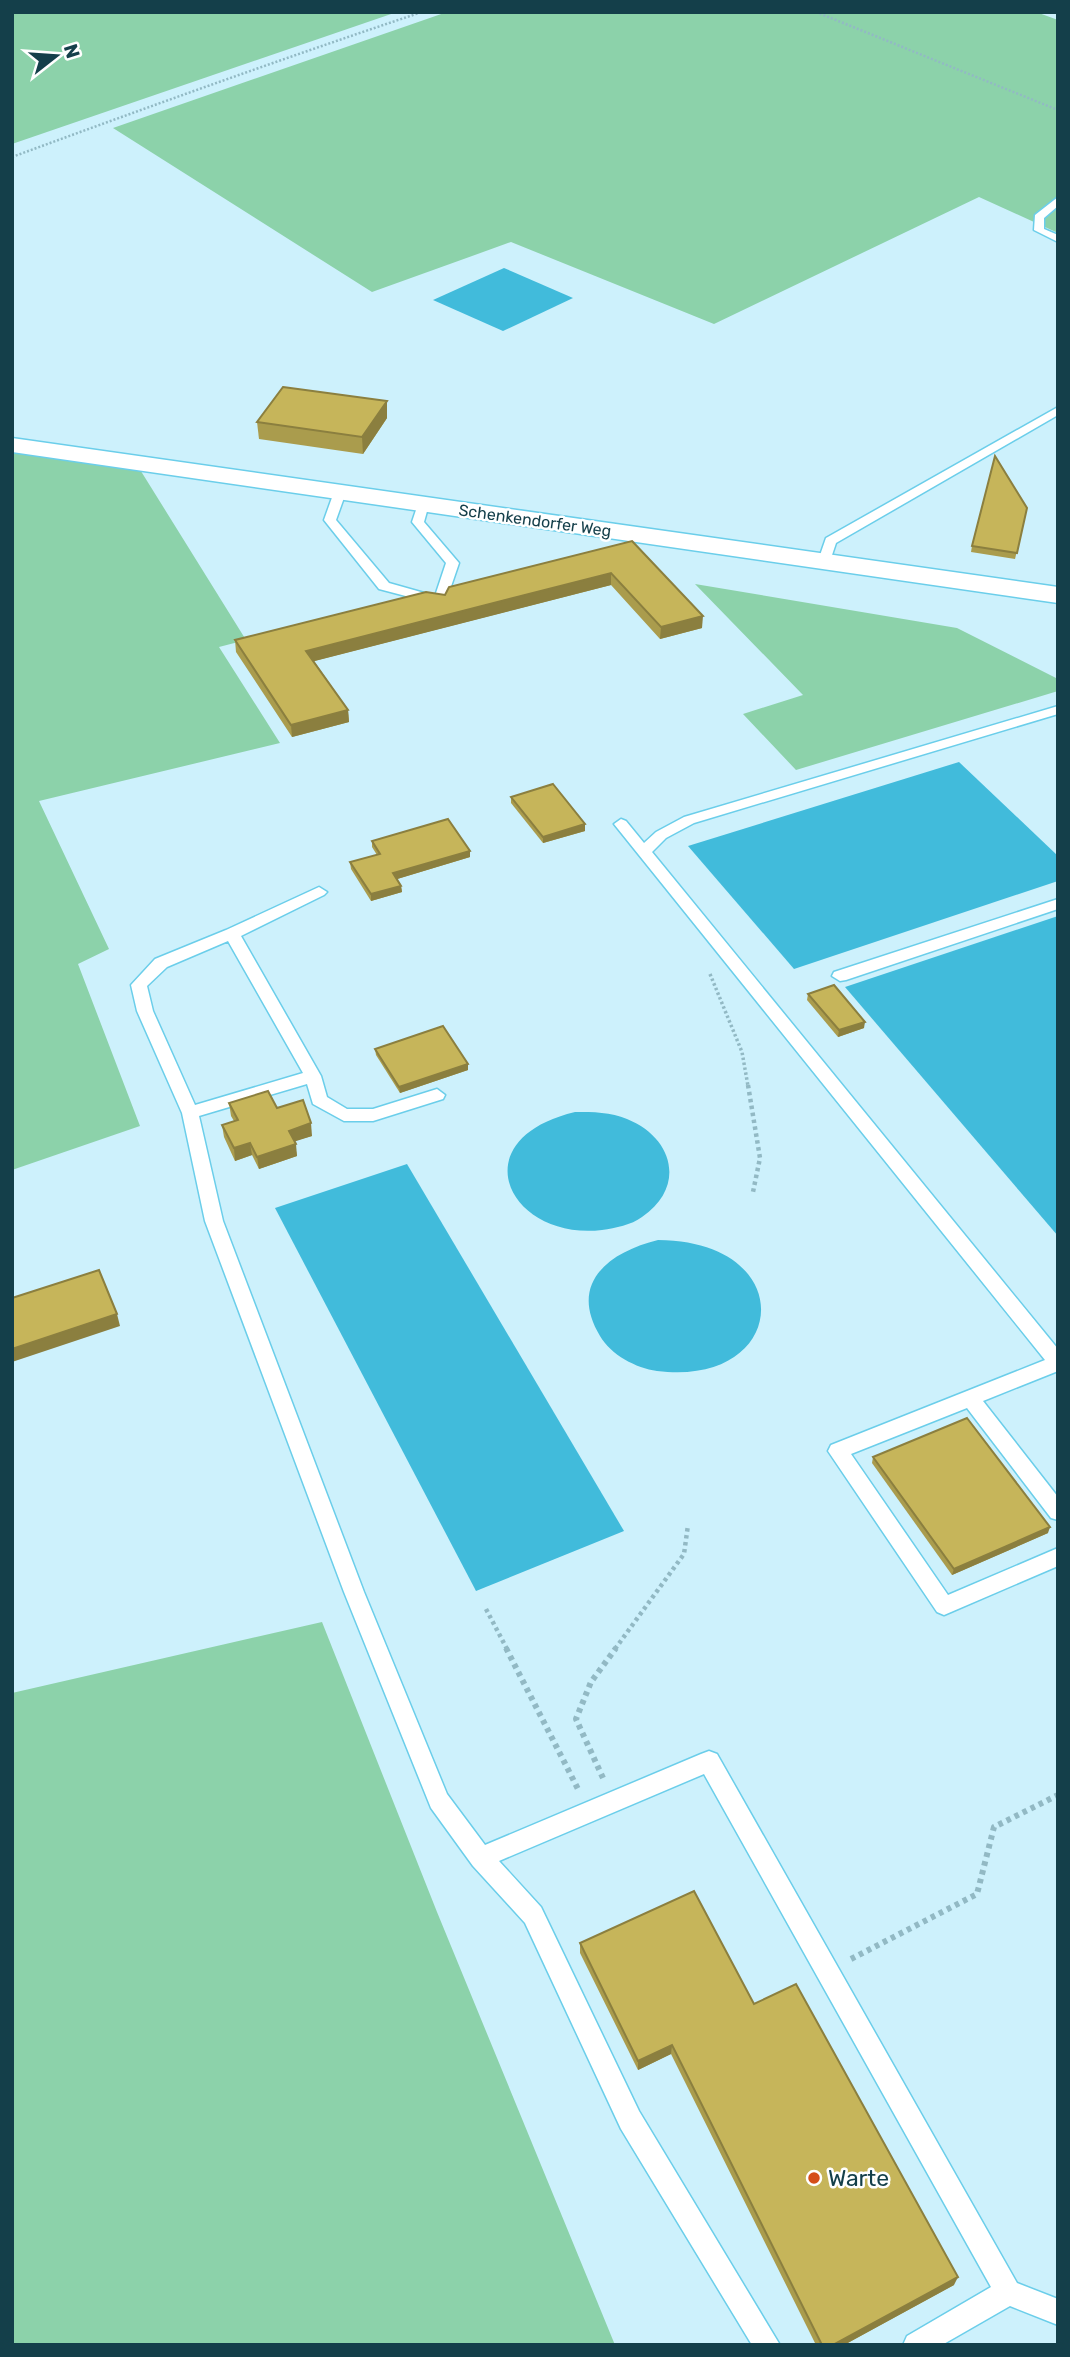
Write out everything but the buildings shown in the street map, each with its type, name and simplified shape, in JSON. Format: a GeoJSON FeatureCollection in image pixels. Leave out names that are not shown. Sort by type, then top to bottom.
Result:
{"type":"FeatureCollection","features":[{"type":"Feature","properties":{"kind":"street","name":"Schenkendorfer Weg"},"geometry":{"type":"LineString","coordinates":[[12,445],[1058,595]]}},
{"type":"Feature","properties":{"kind":"lane"},"geometry":{"type":"LineString","coordinates":[[1058,200],[1039,216],[1039,230],[1058,239]]}},
{"type":"Feature","properties":{"kind":"lane"},"geometry":{"type":"LineString","coordinates":[[824,561],[830,541],[1058,410]]}},
{"type":"Feature","properties":{"kind":"lane"},"geometry":{"type":"LineString","coordinates":[[340,492],[330,520],[384,586],[440,601],[453,563],[418,522],[423,504]]}},
{"type":"Feature","properties":{"kind":"lane"},"geometry":{"type":"LineString","coordinates":[[644,852],[661,835],[689,820],[1058,710]]}},
{"type":"Feature","properties":{"kind":"lane"},"geometry":{"type":"LineString","coordinates":[[621,824],[1058,1363],[838,1451],[944,1606],[1058,1557]]}},
{"type":"Feature","properties":{"kind":"lane"},"geometry":{"type":"LineString","coordinates":[[319,892],[232,934],[161,963],[139,985],[145,1011],[190,1113],[214,1220],[354,1592],[439,1801],[481,1858],[533,1915],[630,2120],[767,2345]]}},
{"type":"Feature","properties":{"kind":"lane"},"geometry":{"type":"LineString","coordinates":[[840,976],[1058,904]]}},
{"type":"Feature","properties":{"kind":"lane"},"geometry":{"type":"LineString","coordinates":[[232,934],[313,1076],[319,1100],[344,1115],[373,1115],[436,1095]]}},
{"type":"Feature","properties":{"kind":"lane"},"geometry":{"type":"LineString","coordinates":[[190,1113],[313,1076]]}},
{"type":"Feature","properties":{"kind":"lane"},"geometry":{"type":"LineString","coordinates":[[970,1398],[1058,1512]]}},
{"type":"Feature","properties":{"kind":"lane"},"geometry":{"type":"LineString","coordinates":[[481,1858],[709,1761],[1008,2292],[1058,2312]]}},
{"type":"Feature","properties":{"kind":"lane"},"geometry":{"type":"LineString","coordinates":[[916,2345],[1008,2292]]}},
{"type":"Feature","properties":{"kind":"path"},"geometry":{"type":"LineString","coordinates":[[12,156],[252,69],[302,55],[422,12]]}},
{"type":"Feature","properties":{"kind":"path"},"geometry":{"type":"LineString","coordinates":[[816,12],[1058,110]]}},
{"type":"Feature","properties":{"kind":"path"},"geometry":{"type":"LineString","coordinates":[[708,968],[742,1052],[760,1158],[753,1192]]}},
{"type":"Feature","properties":{"kind":"path"},"geometry":{"type":"LineString","coordinates":[[614,1801],[576,1719],[591,1682],[684,1554],[688,1525]]}},
{"type":"Feature","properties":{"kind":"path"},"geometry":{"type":"LineString","coordinates":[[486,1609],[589,1812]]}},
{"type":"Feature","properties":{"kind":"path"},"geometry":{"type":"LineString","coordinates":[[827,1971],[977,1894],[993,1827],[1058,1795]]}},
{"type":"Feature","properties":{"kind":"green space"},"geometry":{"type":"Polygon","coordinates":[[[12,12],[397,12],[12,144],[12,12]]]}},
{"type":"Feature","properties":{"kind":"green space"},"geometry":{"type":"Polygon","coordinates":[[[447,12],[1036,12],[1058,20],[1058,233],[979,197],[714,324],[511,242],[372,292],[113,128],[447,12]]]}},
{"type":"Feature","properties":{"kind":"green space"},"geometry":{"type":"Polygon","coordinates":[[[12,451],[139,468],[246,640],[219,647],[280,743],[39,801],[109,949],[78,964],[140,1126],[12,1170],[12,451]]]}},
{"type":"Feature","properties":{"kind":"green space"},"geometry":{"type":"Polygon","coordinates":[[[695,584],[957,628],[1058,679],[1058,691],[796,770],[743,714],[803,695],[695,584]]]}},
{"type":"Feature","properties":{"kind":"green space"},"geometry":{"type":"Polygon","coordinates":[[[322,1622],[437,1912],[615,2345],[12,2345],[12,1693],[322,1622]]]}},
{"type":"Feature","properties":{"kind":"water"},"geometry":{"type":"Polygon","coordinates":[[[504,268],[573,298],[503,331],[433,300],[504,268]]]}},
{"type":"Feature","properties":{"kind":"water"},"geometry":{"type":"Polygon","coordinates":[[[959,762],[1058,856],[1058,881],[794,969],[688,846],[959,762]]]}},
{"type":"Feature","properties":{"kind":"water"},"geometry":{"type":"Polygon","coordinates":[[[1058,916],[1058,1236],[845,987],[1058,916]]]}},
{"type":"Feature","properties":{"kind":"water"},"geometry":{"type":"Polygon","coordinates":[[[575,1112],[595,1112],[627,1119],[643,1127],[664,1150],[669,1164],[665,1192],[656,1205],[638,1220],[602,1230],[569,1229],[542,1220],[522,1205],[510,1186],[508,1165],[517,1144],[539,1126],[575,1112]]]}},
{"type":"Feature","properties":{"kind":"water"},"geometry":{"type":"Polygon","coordinates":[[[407,1164],[624,1531],[476,1591],[275,1208],[407,1164]]]}},
{"type":"Feature","properties":{"kind":"water"},"geometry":{"type":"Polygon","coordinates":[[[658,1240],[705,1247],[737,1263],[756,1286],[761,1312],[753,1337],[733,1358],[701,1370],[657,1371],[625,1360],[600,1336],[591,1317],[591,1285],[610,1262],[640,1245],[658,1240]]]}},
{"type":"Feature","properties":{"kind":"place","name":"Warte"},"geometry":{"type":"Point","coordinates":[814,2178]}}]}
